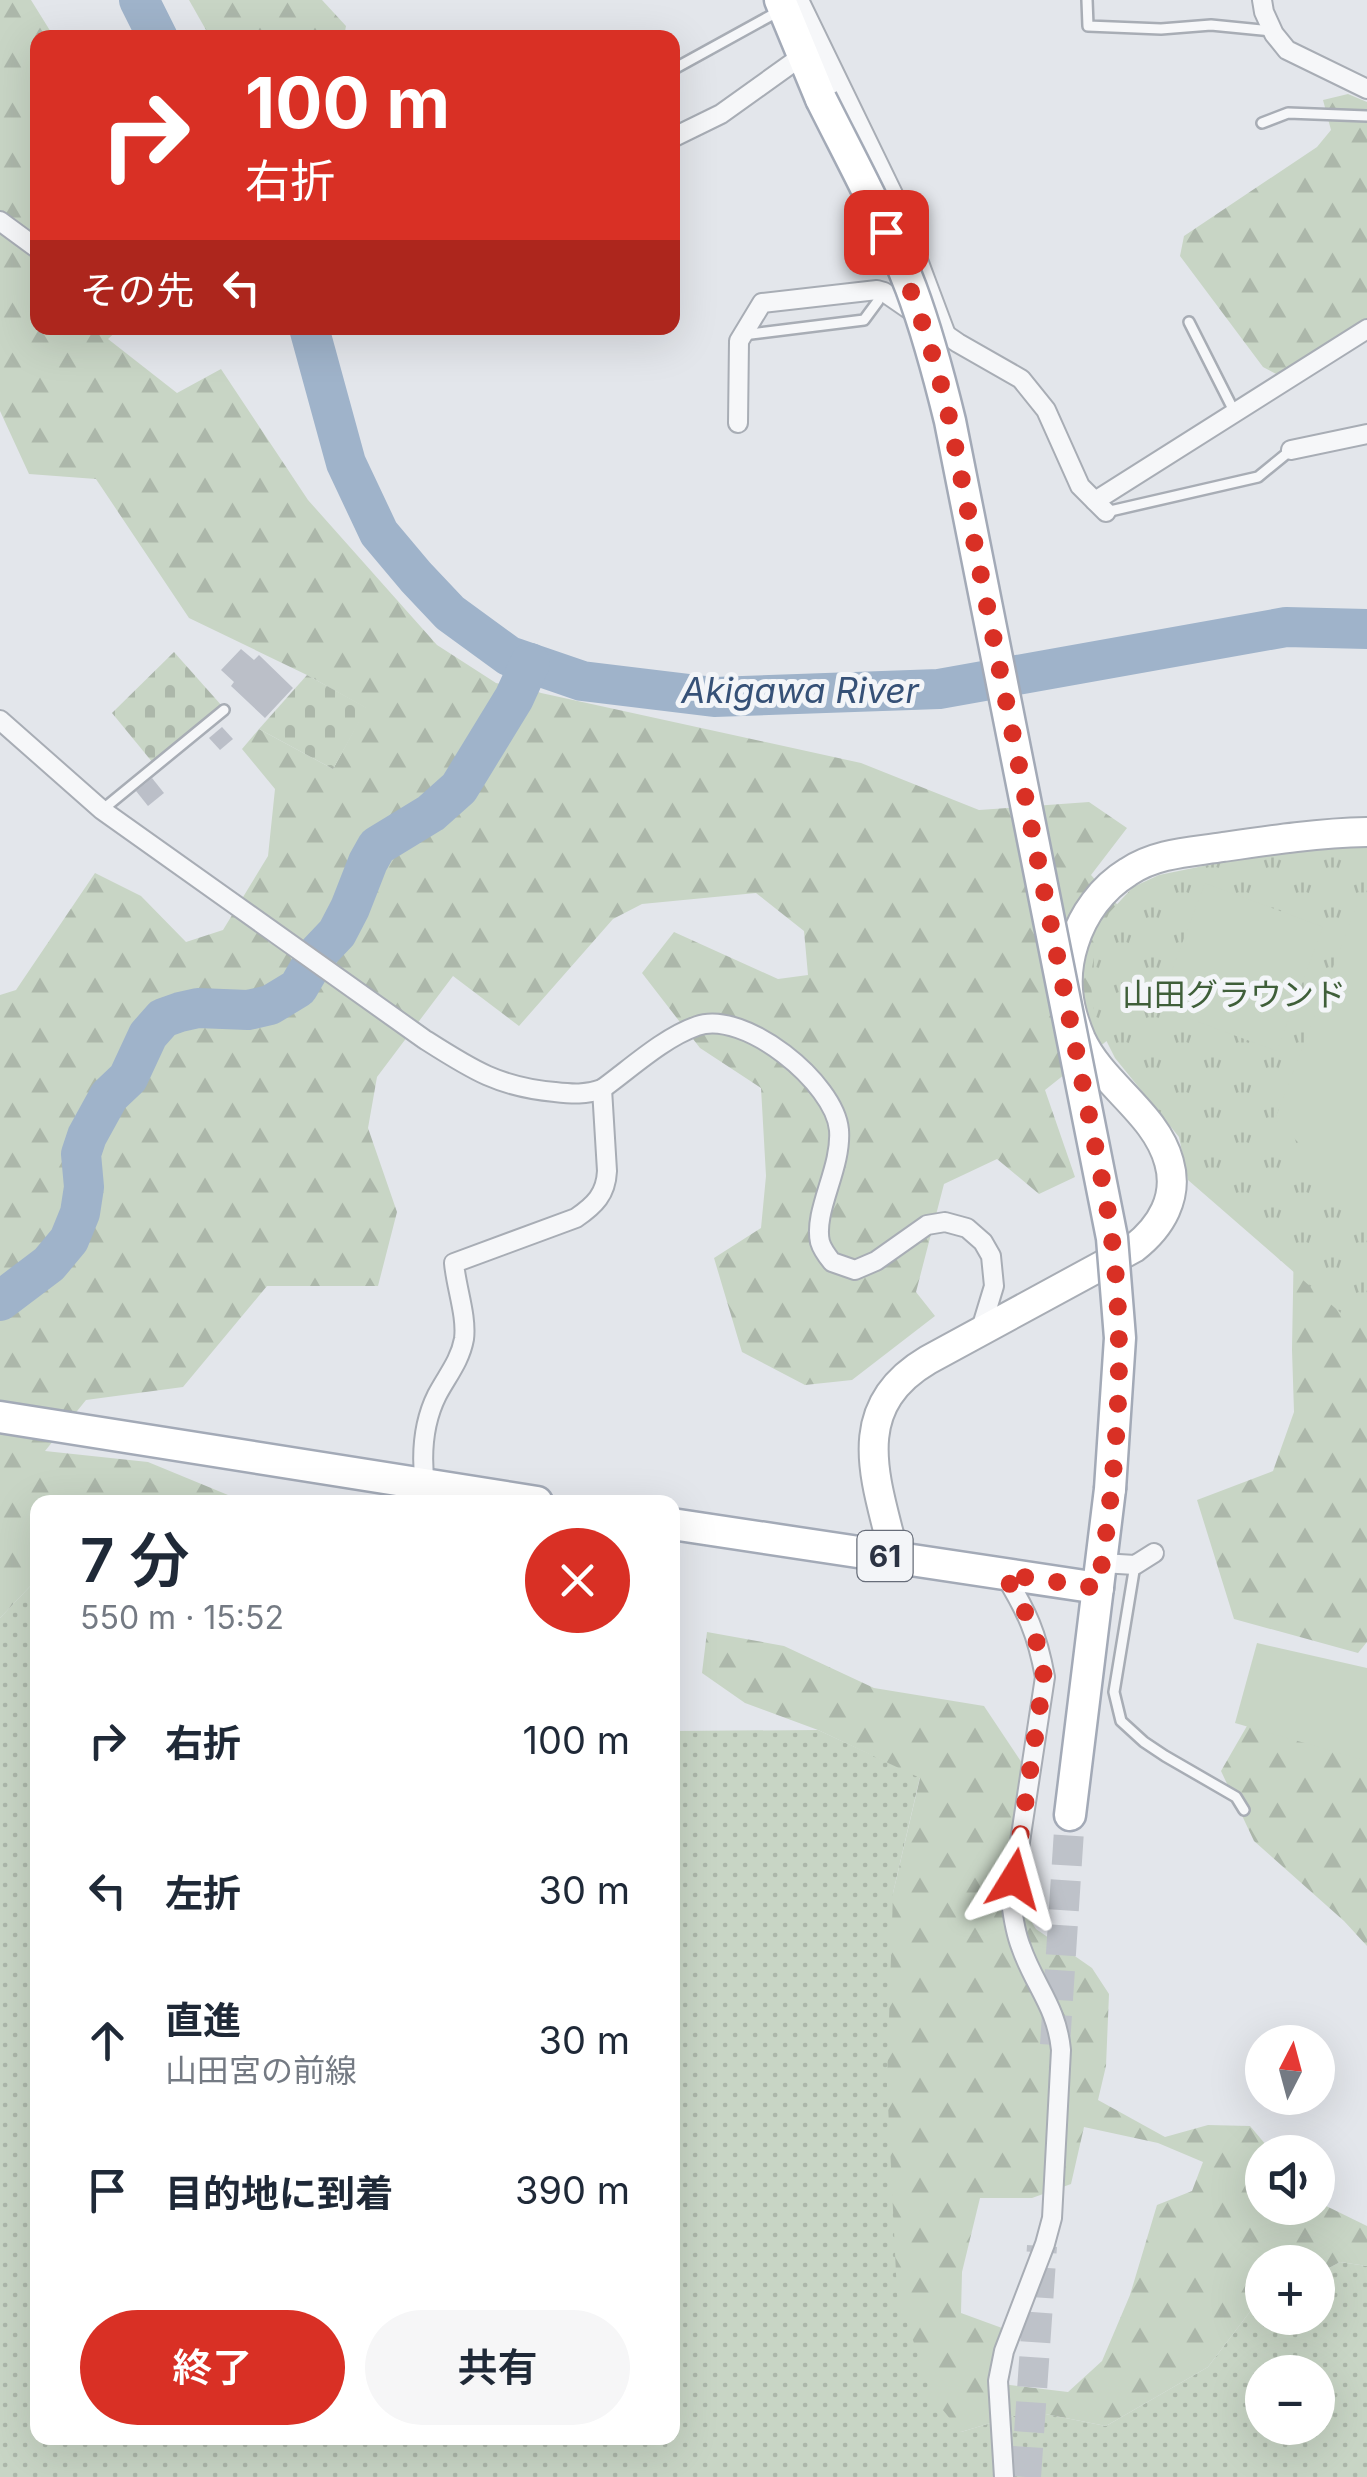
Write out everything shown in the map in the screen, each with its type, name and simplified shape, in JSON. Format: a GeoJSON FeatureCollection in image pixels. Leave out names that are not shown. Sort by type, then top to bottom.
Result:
{"type":"FeatureCollection","features":[{"type":"Feature","properties":{"kind":"main road"},"geometry":{"type":"LineString","coordinates":[[787,3],[802,56],[909,284],[934,357],[1109,1216],[1120,1338],[1110,1490],[1070,1815]]}},
{"type":"Feature","properties":{"kind":"main road"},"geometry":{"type":"LineString","coordinates":[[0,1418],[487,1495]]}},
{"type":"Feature","properties":{"kind":"main road","name":"61"},"geometry":{"type":"LineString","coordinates":[[680,1525],[1004,1574],[1100,1575]]}},
{"type":"Feature","properties":{"kind":"street"},"geometry":{"type":"LineString","coordinates":[[1262,0],[1272,31],[1287,50],[1367,88]]}},
{"type":"Feature","properties":{"kind":"street"},"geometry":{"type":"LineString","coordinates":[[787,3],[894,196],[945,332]]}},
{"type":"Feature","properties":{"kind":"street"},"geometry":{"type":"LineString","coordinates":[[680,134],[721,114],[802,56]]}},
{"type":"Feature","properties":{"kind":"street"},"geometry":{"type":"LineString","coordinates":[[0,221],[30,243]]}},
{"type":"Feature","properties":{"kind":"street"},"geometry":{"type":"LineString","coordinates":[[738,424],[739,341],[762,303],[877,290],[1021,378],[1046,410],[1080,486],[1100,506],[1367,329]]}},
{"type":"Feature","properties":{"kind":"street"},"geometry":{"type":"LineString","coordinates":[[1291,450],[1367,434]]}},
{"type":"Feature","properties":{"kind":"street"},"geometry":{"type":"LineString","coordinates":[[0,720],[102,810],[459,1062],[494,1080],[527,1090],[590,1094],[675,1037],[711,1022],[729,1024],[790,1058],[815,1082],[839,1126],[837,1164],[822,1213],[820,1242],[832,1262],[855,1270],[876,1262],[927,1225],[945,1222],[967,1228],[983,1242],[990,1256],[994,1286],[980,1332]]}},
{"type":"Feature","properties":{"kind":"street"},"geometry":{"type":"LineString","coordinates":[[895,1558],[872,1452],[877,1416],[891,1389],[907,1373],[1134,1248],[1154,1230],[1169,1202],[1171,1172],[1162,1144],[1099,1067],[1083,1043],[1073,1017],[1067,964],[1090,908],[1130,870],[1160,858],[1277,838],[1367,832]]}},
{"type":"Feature","properties":{"kind":"street"},"geometry":{"type":"LineString","coordinates":[[425,1486],[424,1438],[429,1413],[458,1361],[464,1338],[454,1262],[576,1218],[601,1197],[607,1171],[602,1089]]}},
{"type":"Feature","properties":{"kind":"street"},"geometry":{"type":"LineString","coordinates":[[1100,1575],[1135,1565],[1154,1553]]}},
{"type":"Feature","properties":{"kind":"street"},"geometry":{"type":"LineString","coordinates":[[1004,1574],[1032,1623],[1044,1677],[1011,1900],[1022,1950],[1059,2028],[1061,2050],[1052,2218],[1004,2351],[998,2380],[1004,2477]]}},
{"type":"Feature","properties":{"kind":"lane"},"geometry":{"type":"LineString","coordinates":[[1087,0],[1088,26],[1161,29],[1211,25],[1272,31]]}},
{"type":"Feature","properties":{"kind":"lane"},"geometry":{"type":"LineString","coordinates":[[680,65],[787,3]]}},
{"type":"Feature","properties":{"kind":"lane"},"geometry":{"type":"LineString","coordinates":[[1262,123],[1288,113],[1367,116]]}},
{"type":"Feature","properties":{"kind":"lane"},"geometry":{"type":"LineString","coordinates":[[743,335],[864,320],[878,301],[877,290]]}},
{"type":"Feature","properties":{"kind":"lane"},"geometry":{"type":"LineString","coordinates":[[1189,322],[1235,413]]}},
{"type":"Feature","properties":{"kind":"lane"},"geometry":{"type":"LineString","coordinates":[[1100,506],[1258,478],[1291,450]]}},
{"type":"Feature","properties":{"kind":"lane"},"geometry":{"type":"LineString","coordinates":[[102,810],[224,710]]}},
{"type":"Feature","properties":{"kind":"lane"},"geometry":{"type":"LineString","coordinates":[[1135,1565],[1114,1692],[1121,1721],[1165,1756],[1236,1797],[1244,1810]]}},
{"type":"Feature","properties":{"kind":"green space"},"geometry":{"type":"Polygon","coordinates":[[[0,0],[31,0],[50,30],[30,30],[30,335],[112,335],[108,339],[177,393],[221,369],[308,500],[437,645],[496,683],[861,763],[979,810],[1089,802],[1127,828],[1091,875],[1165,958],[1133,1020],[1045,1090],[1075,1177],[1039,1194],[997,1159],[944,1184],[916,1292],[935,1316],[852,1380],[805,1385],[742,1352],[714,1258],[761,1228],[766,1176],[761,1088],[700,1048],[642,973],[674,932],[778,979],[808,975],[804,931],[756,893],[642,904],[613,919],[519,1026],[453,976],[377,1077],[368,1128],[397,1212],[378,1286],[267,1286],[183,1387],[86,1400],[45,1451],[148,1462],[228,1495],[30,1495],[30,1586],[0,1618],[0,995],[16,990],[95,873],[141,896],[186,942],[223,930],[268,856],[275,789],[242,749],[259,729],[333,769],[366,708],[189,618],[96,479],[29,474],[0,411],[0,0]]]}},
{"type":"Feature","properties":{"kind":"green space"},"geometry":{"type":"Polygon","coordinates":[[[189,0],[322,0],[346,26],[345,30],[206,30],[189,0]]]}},
{"type":"Feature","properties":{"kind":"green space"},"geometry":{"type":"Polygon","coordinates":[[[1348,94],[1367,102],[1367,319],[1282,377],[1263,367],[1180,256],[1184,236],[1317,147],[1331,130],[1323,100],[1348,94]]]}},
{"type":"Feature","properties":{"kind":"green space"},"geometry":{"type":"Polygon","coordinates":[[[174,652],[222,706],[153,763],[112,713],[174,652]]]}},
{"type":"Feature","properties":{"kind":"green space"},"geometry":{"type":"Polygon","coordinates":[[[307,675],[367,708],[333,769],[259,729],[307,675]]]}},
{"type":"Feature","properties":{"kind":"green space","name":"山田グラウンド"},"geometry":{"type":"Polygon","coordinates":[[[1367,846],[1367,1297],[1342,1314],[1188,1180],[1179,1137],[1115,1058],[1095,1018],[1090,978],[1097,942],[1109,913],[1133,887],[1159,875],[1282,850],[1367,846]]]}},
{"type":"Feature","properties":{"kind":"green space"},"geometry":{"type":"Polygon","coordinates":[[[1205,883],[1323,927],[1277,1051],[1158,1007],[1205,883]]]}},
{"type":"Feature","properties":{"kind":"green space"},"geometry":{"type":"Polygon","coordinates":[[[1358,902],[1367,905],[1367,1212],[1275,1119],[1358,902]]]}},
{"type":"Feature","properties":{"kind":"green space"},"geometry":{"type":"Polygon","coordinates":[[[1367,1221],[1367,1642],[1358,1653],[1234,1619],[1197,1500],[1273,1471],[1294,1412],[1294,1237],[1367,1221]]]}},
{"type":"Feature","properties":{"kind":"green space"},"geometry":{"type":"Polygon","coordinates":[[[30,1586],[30,2445],[680,2445],[680,1731],[818,1730],[920,1777],[893,1893],[961,2432],[1030,2411],[1106,2426],[1208,2367],[1245,2318],[1245,2335],[1335,2335],[1335,2265],[1340,2262],[1367,2266],[1367,2477],[0,2477],[0,1618],[30,1586]]]}},
{"type":"Feature","properties":{"kind":"green space"},"geometry":{"type":"Polygon","coordinates":[[[707,1632],[784,1646],[874,1688],[984,1706],[1022,1763],[1020,1904],[1036,1929],[1092,1968],[1109,1994],[1106,2066],[1098,2100],[1165,2137],[1208,2125],[1250,2126],[1258,2135],[1245,2135],[1245,2225],[1335,2225],[1335,2210],[1367,2226],[1367,2266],[1335,2265],[1335,2245],[1245,2245],[1245,2318],[1208,2367],[1106,2426],[1030,2411],[961,2432],[933,2398],[897,2294],[887,2083],[893,1893],[920,1778],[818,1730],[745,1703],[702,1673],[707,1632]],[[1084,2127],[1071,2184],[1032,2198],[980,2198],[962,2272],[961,2313],[1002,2328],[994,2383],[1068,2392],[1102,2361],[1130,2295],[1157,2205],[1192,2191],[1203,2162],[1158,2143],[1084,2127]]]}},
{"type":"Feature","properties":{"kind":"green space"},"geometry":{"type":"Polygon","coordinates":[[[1257,1643],[1367,1668],[1367,1761],[1235,1723],[1257,1643]]]}},
{"type":"Feature","properties":{"kind":"green space"},"geometry":{"type":"Polygon","coordinates":[[[1255,1712],[1367,1744],[1367,1946],[1254,1841],[1221,1771],[1255,1712]]]}},
{"type":"Feature","properties":{"kind":"building"},"geometry":{"type":"Polygon","coordinates":[[[241,649],[254,660],[259,655],[293,688],[265,718],[231,686],[234,682],[221,670],[241,649]]]}},
{"type":"Feature","properties":{"kind":"building"},"geometry":{"type":"Polygon","coordinates":[[[222,727],[233,739],[220,750],[209,738],[222,727]]]}},
{"type":"Feature","properties":{"kind":"building"},"geometry":{"type":"Polygon","coordinates":[[[152,778],[164,793],[148,806],[136,791],[152,778]]]}},
{"type":"Feature","properties":{"kind":"waterway","name":"Akigawa River"},"geometry":{"type":"LineString","coordinates":[[139,0],[154,30]]}},
{"type":"Feature","properties":{"kind":"waterway","name":"Akigawa River"},"geometry":{"type":"LineString","coordinates":[[311,335],[346,463],[379,533],[450,613],[509,656],[582,681],[714,697],[939,689],[1286,627],[1367,629]]}},
{"type":"Feature","properties":{"kind":"waterway"},"geometry":{"type":"LineString","coordinates":[[0,1301],[49,1264],[69,1240],[80,1213],[84,1187],[81,1154],[87,1136],[109,1096],[128,1078],[148,1035],[163,1018],[180,1012],[198,1008],[248,1010],[270,1005],[298,988],[319,952],[337,933],[377,846],[431,813],[459,788],[514,698],[530,663]]}},
{"type":"Feature","properties":{"kind":"tunnel"},"geometry":{"type":"LineString","coordinates":[[1055,2045],[1070,1815]]}},
{"type":"Feature","properties":{"kind":"tunnel"},"geometry":{"type":"LineString","coordinates":[[1026,2477],[1042,2246]]}},
{"type":"Feature","properties":{"kind":"route"},"geometry":{"type":"LineString","coordinates":[[886,232],[926,330],[950,421],[1105,1195],[1118,1298],[1119,1370],[1098,1588],[1004,1574],[1032,1623],[1044,1677],[1014,1879]]}}]}
